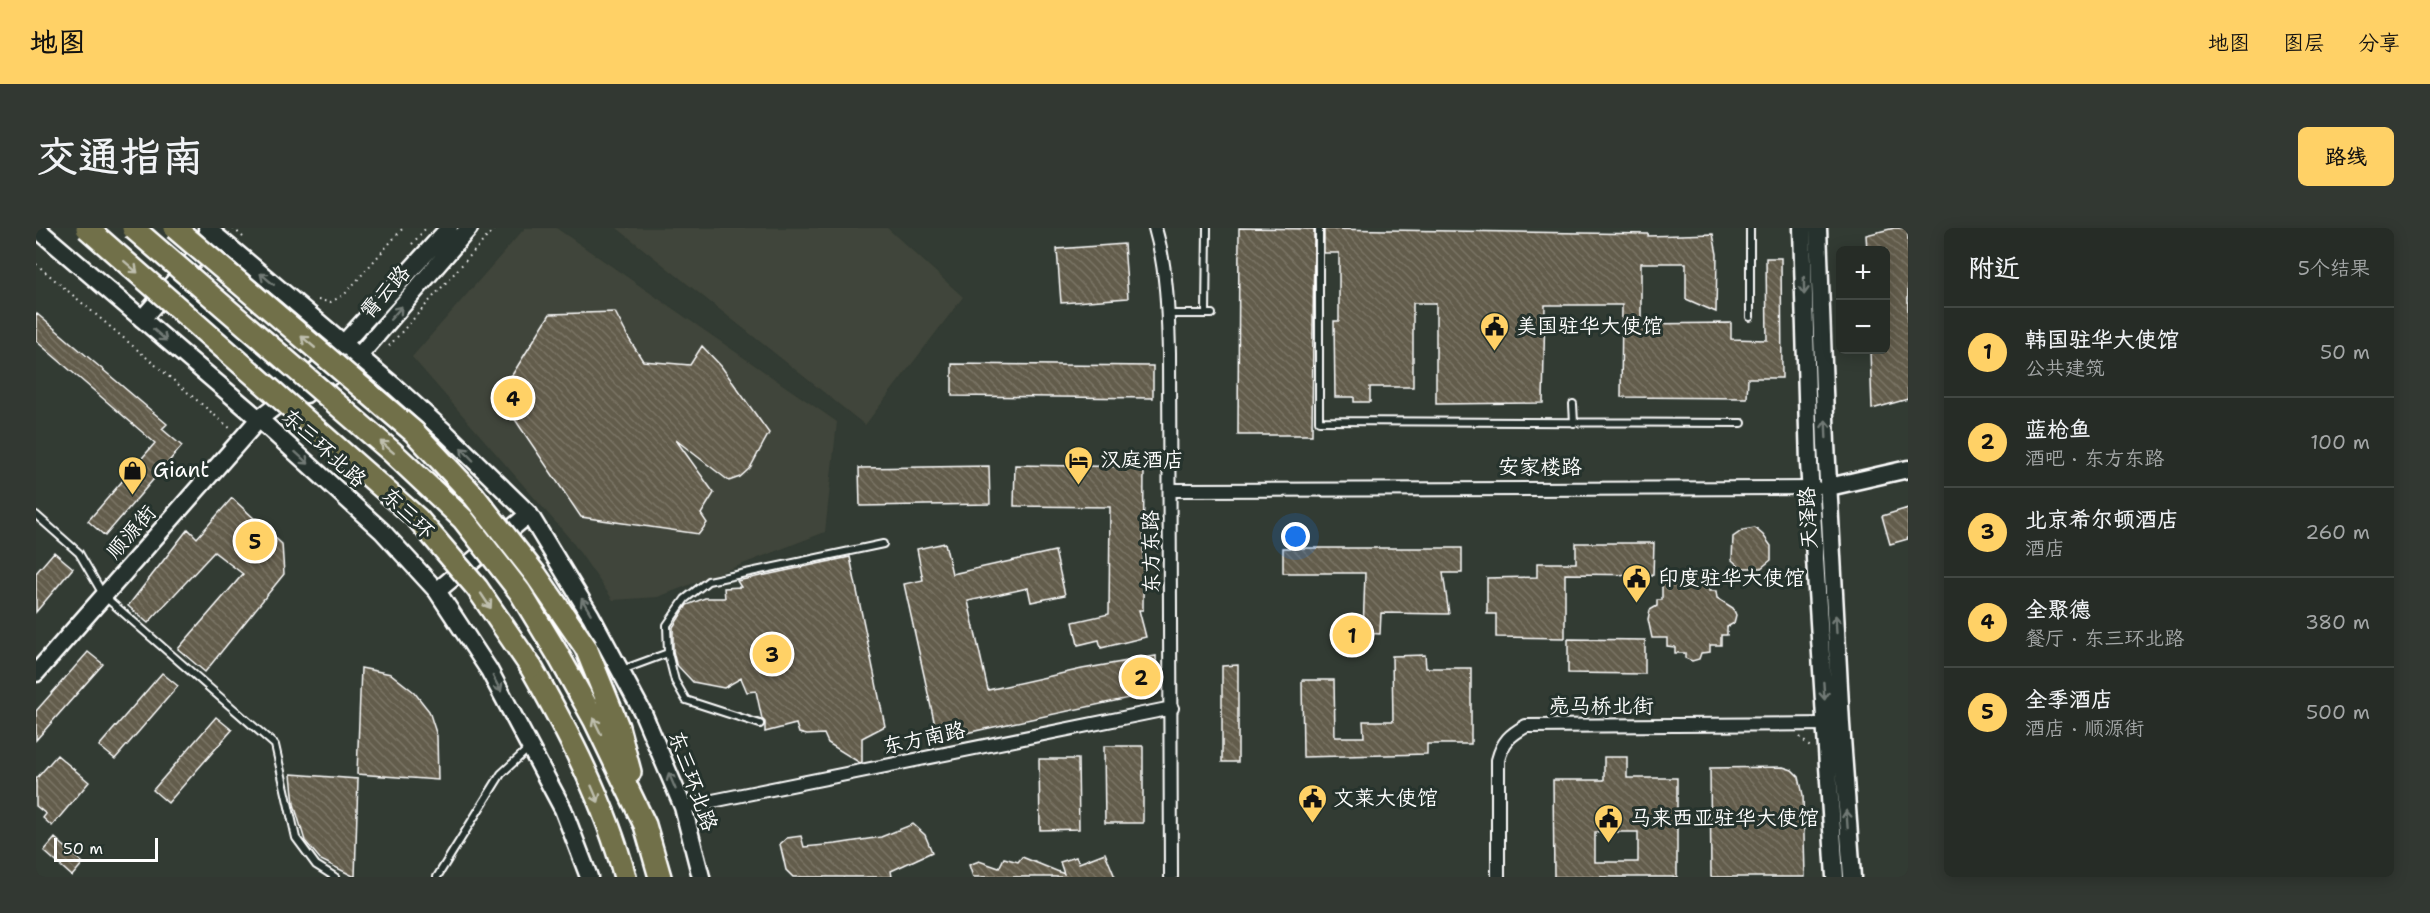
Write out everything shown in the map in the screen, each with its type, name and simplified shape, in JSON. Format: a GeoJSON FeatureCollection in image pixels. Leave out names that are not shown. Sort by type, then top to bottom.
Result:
{"type":"FeatureCollection","features":[{"type":"Feature","properties":{"kind":"highway","name":"东三环"},"geometry":{"type":"LineString","coordinates":[[87,228],[418,519],[477,588],[531,667],[568,732],[616,842],[625,877]]}},
{"type":"Feature","properties":{"kind":"highway","name":"东三环"},"geometry":{"type":"LineString","coordinates":[[133,228],[391,451],[463,519],[520,592],[557,652],[595,721],[645,825],[660,877]]}},
{"type":"Feature","properties":{"kind":"highway"},"geometry":{"type":"LineString","coordinates":[[175,228],[414,432],[474,496],[536,574],[586,648],[618,727],[645,825]]}},
{"type":"Feature","properties":{"kind":"highway"},"geometry":{"type":"LineString","coordinates":[[615,877],[616,842]]}},
{"type":"Feature","properties":{"kind":"street","name":"东三环北路"},"geometry":{"type":"LineString","coordinates":[[36,228],[259,419],[382,531],[437,591],[489,670],[563,809],[589,877]]}},
{"type":"Feature","properties":{"kind":"street","name":"霄云路"},"geometry":{"type":"LineString","coordinates":[[302,391],[449,228]]}},
{"type":"Feature","properties":{"kind":"street","name":"霄云路"},"geometry":{"type":"LineString","coordinates":[[302,391],[358,357],[469,228]]}},
{"type":"Feature","properties":{"kind":"street","name":"东方东路"},"geometry":{"type":"LineString","coordinates":[[1155,228],[1164,264],[1168,314],[1172,708],[1171,877]]}},
{"type":"Feature","properties":{"kind":"street","name":"天泽路"},"geometry":{"type":"LineString","coordinates":[[1803,228],[1810,488],[1833,724],[1852,877]]}},
{"type":"Feature","properties":{"kind":"street","name":"天泽路"},"geometry":{"type":"LineString","coordinates":[[1818,228],[1829,487],[1835,877]]}},
{"type":"Feature","properties":{"kind":"street","name":"东三环北路"},"geometry":{"type":"LineString","coordinates":[[211,231],[446,433],[529,514],[591,616],[643,713],[683,807],[701,877]]}},
{"type":"Feature","properties":{"kind":"street"},"geometry":{"type":"LineString","coordinates":[[142,319],[176,280],[211,231]]}},
{"type":"Feature","properties":{"kind":"street"},"geometry":{"type":"LineString","coordinates":[[176,280],[302,391],[259,419]]}},
{"type":"Feature","properties":{"kind":"street","name":"顺源街"},"geometry":{"type":"LineString","coordinates":[[36,673],[259,419]]}},
{"type":"Feature","properties":{"kind":"street","name":"安家楼路"},"geometry":{"type":"LineString","coordinates":[[1170,490],[1810,488],[1829,487],[1908,469]]}},
{"type":"Feature","properties":{"kind":"street"},"geometry":{"type":"LineString","coordinates":[[437,591],[529,514]]}},
{"type":"Feature","properties":{"kind":"street","name":"东方南路"},"geometry":{"type":"LineString","coordinates":[[683,807],[1172,708]]}},
{"type":"Feature","properties":{"kind":"street","name":"亮马桥北街"},"geometry":{"type":"LineString","coordinates":[[1498,877],[1498,760],[1503,744],[1511,734],[1526,726],[1833,724]]}},
{"type":"Feature","properties":{"kind":"lane"},"geometry":{"type":"LineString","coordinates":[[1168,314],[1209,314],[1207,228]]}},
{"type":"Feature","properties":{"kind":"lane"},"geometry":{"type":"LineString","coordinates":[[1319,228],[1319,421],[1742,423]]}},
{"type":"Feature","properties":{"kind":"lane"},"geometry":{"type":"LineString","coordinates":[[1750,228],[1750,317]]}},
{"type":"Feature","properties":{"kind":"lane"},"geometry":{"type":"LineString","coordinates":[[1574,404],[1574,423]]}},
{"type":"Feature","properties":{"kind":"lane"},"geometry":{"type":"LineString","coordinates":[[36,515],[80,553],[104,596],[275,745],[296,838],[316,865],[335,877]]}},
{"type":"Feature","properties":{"kind":"lane"},"geometry":{"type":"LineString","coordinates":[[760,724],[686,700],[675,681],[668,654],[667,625],[685,599],[708,580],[883,544]]}},
{"type":"Feature","properties":{"kind":"lane"},"geometry":{"type":"LineString","coordinates":[[620,670],[668,654]]}},
{"type":"Feature","properties":{"kind":"lane"},"geometry":{"type":"LineString","coordinates":[[437,877],[501,774],[530,747]]}},
{"type":"Feature","properties":{"kind":"path"},"geometry":{"type":"LineString","coordinates":[[233,228],[250,243]]}},
{"type":"Feature","properties":{"kind":"path"},"geometry":{"type":"LineString","coordinates":[[317,300],[332,302],[345,294],[404,228]]}},
{"type":"Feature","properties":{"kind":"path"},"geometry":{"type":"LineString","coordinates":[[36,264],[242,438]]}},
{"type":"Feature","properties":{"kind":"path"},"geometry":{"type":"LineString","coordinates":[[1796,734],[1815,751]]}},
{"type":"Feature","properties":{"kind":"shaded area"},"geometry":{"type":"Polygon","coordinates":[[[525,228],[556,228],[837,422],[825,532],[658,597],[613,600],[571,540],[412,357],[525,228]]]}},
{"type":"Feature","properties":{"kind":"shaded area"},"geometry":{"type":"Polygon","coordinates":[[[617,228],[887,228],[963,297],[865,425],[617,228]]]}},
{"type":"Feature","properties":{"kind":"building"},"geometry":{"type":"Polygon","coordinates":[[[1239,228],[1314,229],[1312,435],[1238,435],[1239,228]]]}},
{"type":"Feature","properties":{"kind":"building"},"geometry":{"type":"Polygon","coordinates":[[[1894,228],[1908,228],[1908,399],[1872,409],[1870,354],[1890,354],[1890,246],[1867,246],[1866,235],[1894,228]]]}},
{"type":"Feature","properties":{"kind":"building"},"geometry":{"type":"Polygon","coordinates":[[[1324,229],[1648,234],[1648,236],[1713,234],[1717,254],[1716,312],[1686,299],[1686,263],[1641,263],[1641,324],[1731,323],[1731,339],[1767,340],[1766,258],[1781,258],[1782,378],[1748,378],[1747,398],[1621,397],[1622,305],[1545,305],[1543,403],[1436,404],[1436,303],[1413,303],[1413,387],[1370,387],[1370,402],[1354,402],[1354,397],[1335,397],[1334,321],[1339,321],[1339,253],[1324,253],[1324,229]]]}},
{"type":"Feature","properties":{"kind":"building"},"geometry":{"type":"Polygon","coordinates":[[[1124,244],[1128,298],[1061,303],[1057,249],[1124,244]]]}},
{"type":"Feature","properties":{"kind":"building"},"geometry":{"type":"Polygon","coordinates":[[[615,312],[643,361],[690,365],[702,346],[721,366],[769,433],[750,468],[740,477],[729,481],[676,440],[714,493],[701,514],[707,523],[699,534],[581,517],[499,396],[550,314],[615,312]]]}},
{"type":"Feature","properties":{"kind":"building"},"geometry":{"type":"Polygon","coordinates":[[[36,313],[167,424],[162,429],[182,446],[105,536],[88,521],[155,443],[36,341],[36,313]]]}},
{"type":"Feature","properties":{"kind":"building"},"geometry":{"type":"Polygon","coordinates":[[[952,364],[1153,366],[1153,398],[952,396],[952,364]]]}},
{"type":"Feature","properties":{"kind":"building"},"geometry":{"type":"Polygon","coordinates":[[[1015,465],[1144,467],[1143,610],[1139,610],[1146,637],[1101,648],[1099,640],[1078,645],[1073,622],[1109,614],[1110,507],[1014,506],[1015,465]]]}},
{"type":"Feature","properties":{"kind":"building"},"geometry":{"type":"Polygon","coordinates":[[[989,466],[990,504],[860,506],[859,468],[989,466]]]}},
{"type":"Feature","properties":{"kind":"building"},"geometry":{"type":"Polygon","coordinates":[[[232,498],[282,544],[284,574],[205,672],[178,649],[243,574],[214,552],[148,623],[128,606],[188,529],[197,538],[232,498]]]}},
{"type":"Feature","properties":{"kind":"building"},"geometry":{"type":"Polygon","coordinates":[[[1908,508],[1908,539],[1890,544],[1882,516],[1908,508]]]}},
{"type":"Feature","properties":{"kind":"building"},"geometry":{"type":"Polygon","coordinates":[[[1755,528],[1771,546],[1771,560],[1761,568],[1741,568],[1732,560],[1733,537],[1743,530],[1755,528]]]}},
{"type":"Feature","properties":{"kind":"building"},"geometry":{"type":"Polygon","coordinates":[[[945,543],[952,574],[1055,551],[1065,595],[1031,602],[1028,588],[968,601],[988,690],[1082,669],[1156,656],[1157,692],[938,739],[904,584],[923,580],[917,549],[945,543]]]}},
{"type":"Feature","properties":{"kind":"building"},"geometry":{"type":"Polygon","coordinates":[[[1576,543],[1654,543],[1653,575],[1565,574],[1565,638],[1496,637],[1496,614],[1487,614],[1487,578],[1537,577],[1537,563],[1576,563],[1576,543]]]}},
{"type":"Feature","properties":{"kind":"building"},"geometry":{"type":"Polygon","coordinates":[[[1283,548],[1462,548],[1462,573],[1443,573],[1449,614],[1381,613],[1380,634],[1363,633],[1365,573],[1283,573],[1283,548]]]}},
{"type":"Feature","properties":{"kind":"building"},"geometry":{"type":"Polygon","coordinates":[[[54,552],[73,568],[36,612],[36,573],[54,552]]]}},
{"type":"Feature","properties":{"kind":"building"},"geometry":{"type":"Polygon","coordinates":[[[850,557],[885,726],[862,738],[862,762],[860,763],[828,743],[824,734],[799,733],[796,724],[765,732],[765,722],[762,719],[756,691],[747,692],[741,678],[724,688],[693,682],[676,664],[673,651],[673,627],[687,605],[705,598],[725,598],[724,588],[741,587],[737,581],[850,557]]]}},
{"type":"Feature","properties":{"kind":"building"},"geometry":{"type":"Polygon","coordinates":[[[1692,573],[1699,576],[1701,582],[1709,582],[1709,591],[1716,591],[1717,598],[1733,608],[1736,615],[1734,623],[1727,627],[1727,635],[1721,635],[1721,645],[1710,645],[1710,652],[1701,653],[1699,659],[1692,661],[1685,658],[1685,653],[1675,653],[1675,647],[1667,646],[1667,638],[1652,638],[1648,619],[1650,610],[1657,606],[1657,600],[1662,600],[1662,583],[1682,583],[1683,576],[1692,573]]]}},
{"type":"Feature","properties":{"kind":"building"},"geometry":{"type":"Polygon","coordinates":[[[1568,639],[1645,640],[1645,674],[1568,673],[1568,639]]]}},
{"type":"Feature","properties":{"kind":"building"},"geometry":{"type":"Polygon","coordinates":[[[88,652],[103,664],[36,740],[36,711],[88,652]]]}},
{"type":"Feature","properties":{"kind":"building"},"geometry":{"type":"Polygon","coordinates":[[[1425,655],[1426,668],[1471,668],[1471,744],[1427,744],[1427,754],[1303,757],[1302,680],[1334,680],[1335,737],[1364,737],[1363,721],[1393,721],[1392,656],[1425,655]]]}},
{"type":"Feature","properties":{"kind":"building"},"geometry":{"type":"Polygon","coordinates":[[[1238,665],[1238,762],[1222,762],[1222,666],[1238,665]]]}},
{"type":"Feature","properties":{"kind":"building"},"geometry":{"type":"Polygon","coordinates":[[[361,668],[391,674],[414,692],[429,711],[437,736],[438,780],[357,774],[361,668]]]}},
{"type":"Feature","properties":{"kind":"building"},"geometry":{"type":"Polygon","coordinates":[[[162,673],[178,686],[115,759],[99,746],[162,673]]]}},
{"type":"Feature","properties":{"kind":"building"},"geometry":{"type":"Polygon","coordinates":[[[216,717],[232,730],[168,803],[153,790],[216,717]]]}},
{"type":"Feature","properties":{"kind":"building"},"geometry":{"type":"Polygon","coordinates":[[[1104,746],[1143,746],[1143,823],[1105,823],[1104,746]]]}},
{"type":"Feature","properties":{"kind":"building"},"geometry":{"type":"Polygon","coordinates":[[[57,755],[89,782],[52,826],[43,818],[46,814],[36,806],[36,779],[57,755]]]}},
{"type":"Feature","properties":{"kind":"building"},"geometry":{"type":"Polygon","coordinates":[[[1604,757],[1627,757],[1627,778],[1677,778],[1677,877],[1554,877],[1553,780],[1604,780],[1604,757]],[[1595,832],[1595,862],[1638,862],[1638,832],[1595,832]]]}},
{"type":"Feature","properties":{"kind":"building"},"geometry":{"type":"Polygon","coordinates":[[[1039,759],[1078,759],[1079,829],[1040,830],[1039,759]]]}},
{"type":"Feature","properties":{"kind":"building"},"geometry":{"type":"Polygon","coordinates":[[[1783,767],[1792,770],[1799,777],[1803,795],[1805,877],[1711,877],[1710,768],[1783,767]]]}},
{"type":"Feature","properties":{"kind":"building"},"geometry":{"type":"Polygon","coordinates":[[[291,774],[358,779],[355,877],[321,860],[305,841],[294,804],[291,774]]]}},
{"type":"Feature","properties":{"kind":"building"},"geometry":{"type":"Polygon","coordinates":[[[913,824],[925,835],[932,852],[891,871],[892,877],[793,877],[786,870],[780,844],[787,838],[801,836],[804,847],[836,844],[881,837],[913,824]]]}},
{"type":"Feature","properties":{"kind":"building"},"geometry":{"type":"Polygon","coordinates":[[[55,838],[83,863],[72,876],[44,851],[55,838]]]}},
{"type":"Feature","properties":{"kind":"building"},"geometry":{"type":"Polygon","coordinates":[[[1105,853],[1115,877],[973,877],[969,865],[979,861],[999,868],[1004,858],[1018,862],[1022,857],[1064,874],[1060,862],[1076,857],[1079,863],[1105,853]]]}},
{"type":"Feature","properties":{"kind":"place","name":"美国驻华大使馆"},"geometry":{"type":"Point","coordinates":[1495,352]}},
{"type":"Feature","properties":{"kind":"place","name":"全聚德"},"geometry":{"type":"Point","coordinates":[513,398]}},
{"type":"Feature","properties":{"kind":"place","name":"汉庭酒店"},"geometry":{"type":"Point","coordinates":[1079,486]}},
{"type":"Feature","properties":{"kind":"place","name":"Giant"},"geometry":{"type":"Point","coordinates":[132,496]}},
{"type":"Feature","properties":{"kind":"place","name":"全季酒店"},"geometry":{"type":"Point","coordinates":[255,541]}},
{"type":"Feature","properties":{"kind":"place","name":"印度驻华大使馆"},"geometry":{"type":"Point","coordinates":[1637,604]}},
{"type":"Feature","properties":{"kind":"place","name":"韩国驻华大使馆"},"geometry":{"type":"Point","coordinates":[1352,635]}},
{"type":"Feature","properties":{"kind":"place","name":"北京希尔顿酒店"},"geometry":{"type":"Point","coordinates":[772,654]}},
{"type":"Feature","properties":{"kind":"place","name":"蓝枪鱼"},"geometry":{"type":"Point","coordinates":[1141,677]}},
{"type":"Feature","properties":{"kind":"place","name":"文莱大使馆"},"geometry":{"type":"Point","coordinates":[1312,824]}},
{"type":"Feature","properties":{"kind":"place","name":"马来西亚驻华大使馆"},"geometry":{"type":"Point","coordinates":[1609,844]}}]}
